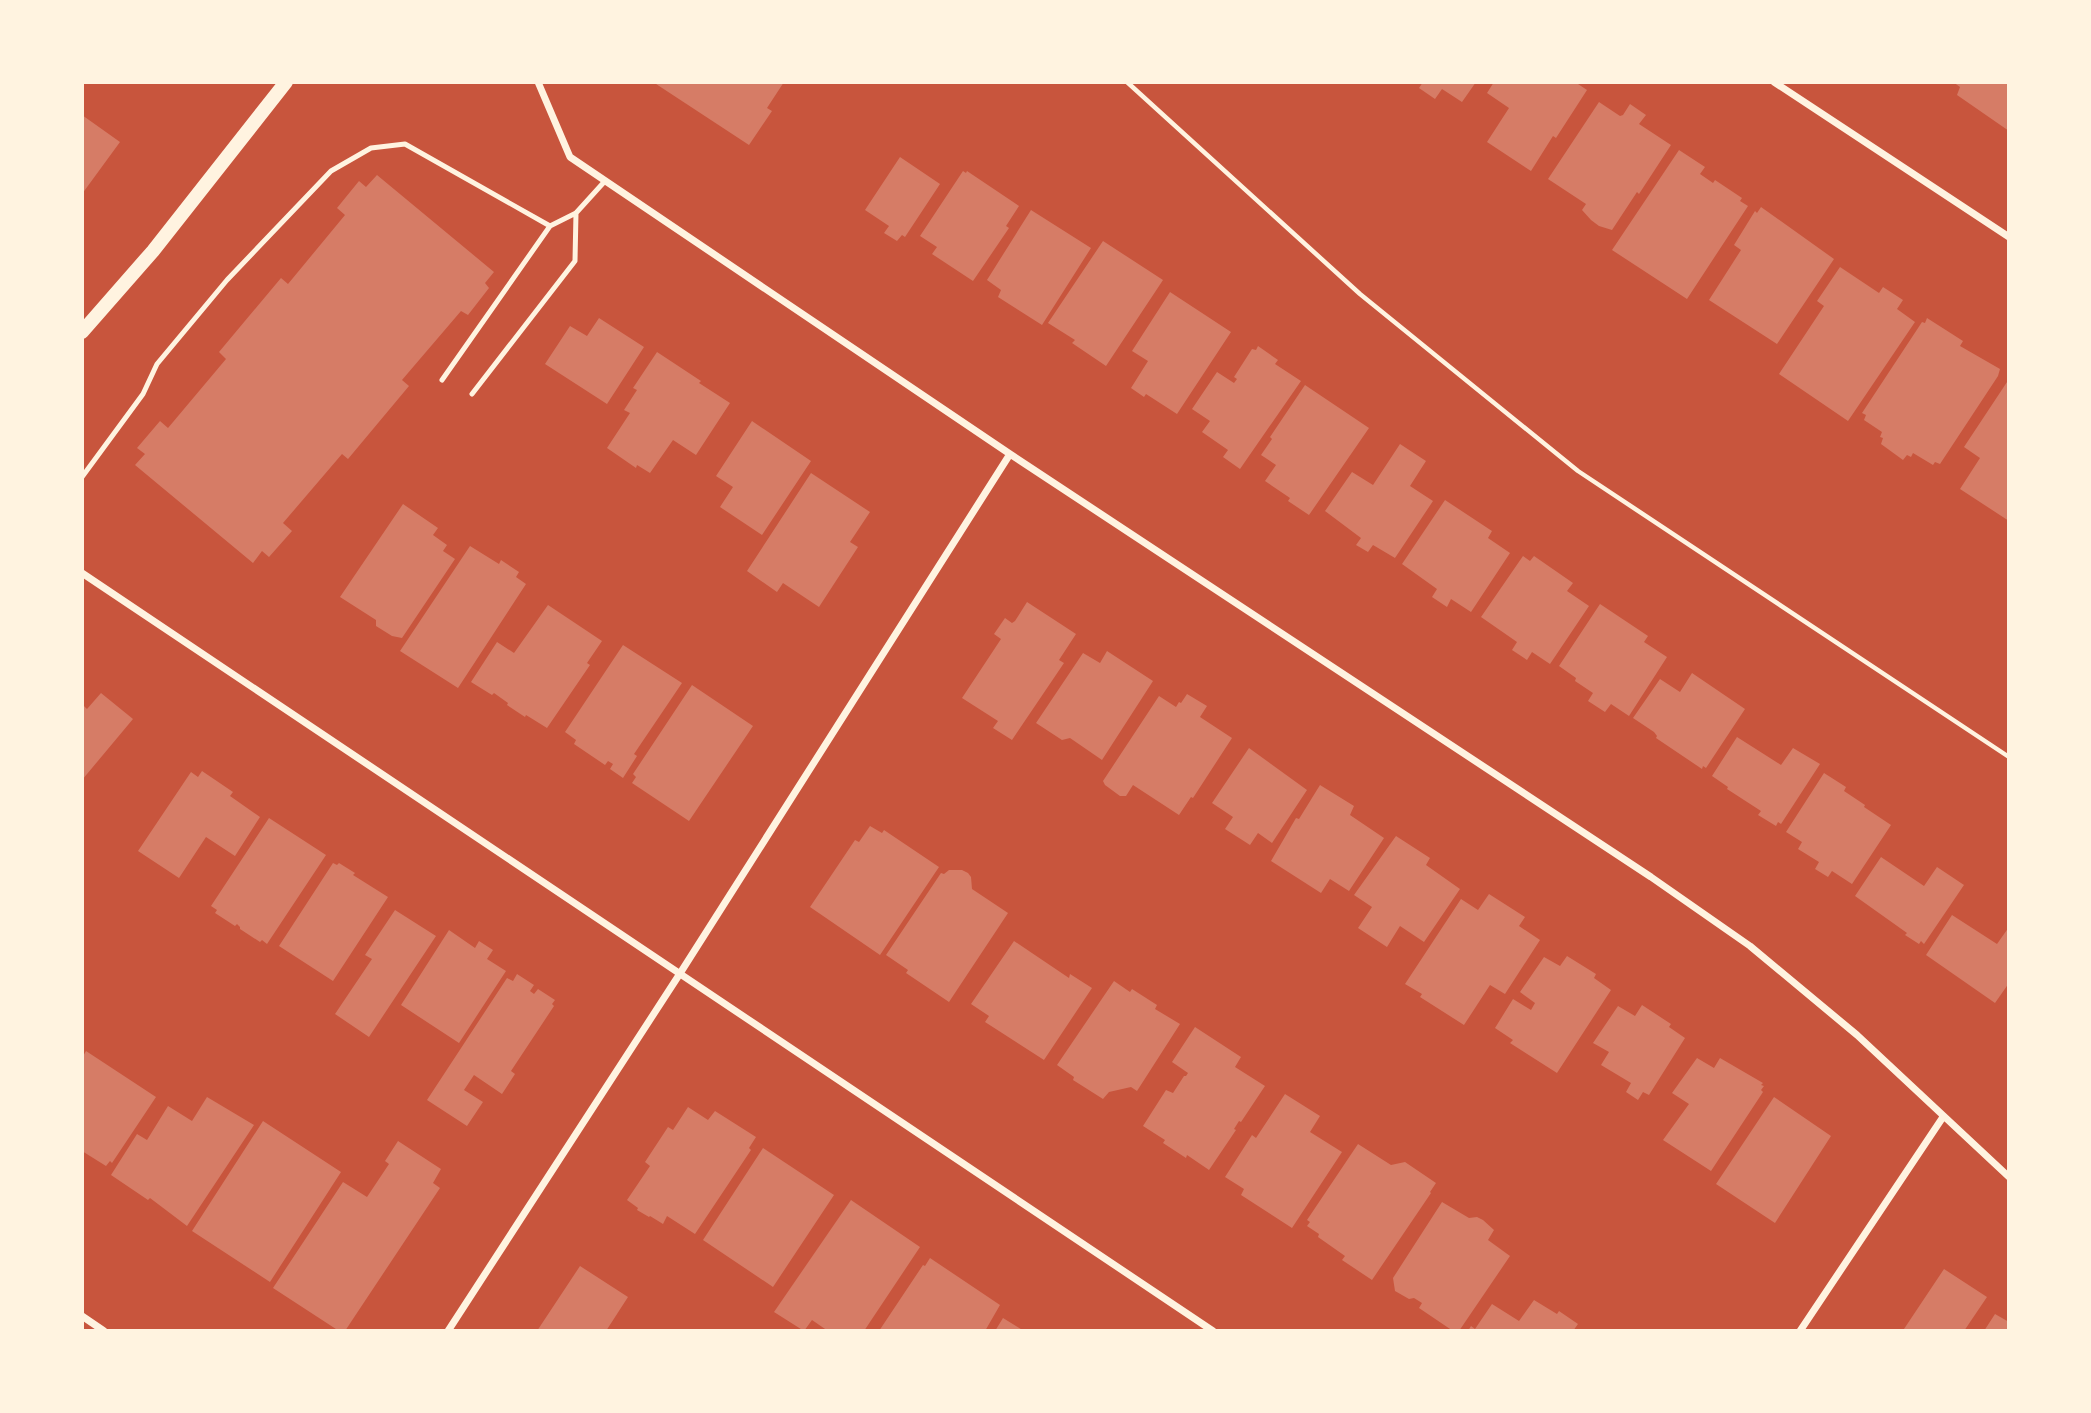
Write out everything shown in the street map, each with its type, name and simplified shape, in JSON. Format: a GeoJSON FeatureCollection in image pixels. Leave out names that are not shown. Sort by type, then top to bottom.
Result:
{"type":"FeatureCollection","features":[{"type":"Feature","properties":{"kind":"main road"},"geometry":{"type":"LineString","coordinates":[[82,332],[153,251],[286,82]]}},
{"type":"Feature","properties":{"kind":"street"},"geometry":{"type":"LineString","coordinates":[[538,82],[570,157],[1010,454],[1750,946],[1857,1035],[2009,1177]]}},
{"type":"Feature","properties":{"kind":"street"},"geometry":{"type":"LineString","coordinates":[[1774,82],[2009,237]]}},
{"type":"Feature","properties":{"kind":"street"},"geometry":{"type":"LineString","coordinates":[[448,1331],[679,975],[1010,454]]}},
{"type":"Feature","properties":{"kind":"street"},"geometry":{"type":"LineString","coordinates":[[82,573],[1213,1331]]}},
{"type":"Feature","properties":{"kind":"street"},"geometry":{"type":"LineString","coordinates":[[1800,1331],[1943,1118]]}},
{"type":"Feature","properties":{"kind":"street"},"geometry":{"type":"LineString","coordinates":[[82,1316],[104,1331]]}},
{"type":"Feature","properties":{"kind":"lane"},"geometry":{"type":"LineString","coordinates":[[82,477],[143,394],[157,364],[227,280],[331,171],[371,148],[405,144],[550,226]]}},
{"type":"Feature","properties":{"kind":"lane"},"geometry":{"type":"LineString","coordinates":[[442,380],[550,226],[576,213],[605,181]]}},
{"type":"Feature","properties":{"kind":"lane"},"geometry":{"type":"LineString","coordinates":[[472,394],[575,261],[576,213]]}},
{"type":"Feature","properties":{"kind":"path"},"geometry":{"type":"LineString","coordinates":[[1127,82],[1360,294],[1578,471],[2009,757]]}},
{"type":"Feature","properties":{"kind":"building"},"geometry":{"type":"Polygon","coordinates":[[[653,82],[784,82],[767,108],[772,111],[749,145],[653,82]]]}},
{"type":"Feature","properties":{"kind":"building"},"geometry":{"type":"Polygon","coordinates":[[[1423,82],[1476,82],[1462,102],[1442,89],[1435,99],[1419,88],[1423,82]]]}},
{"type":"Feature","properties":{"kind":"building"},"geometry":{"type":"Polygon","coordinates":[[[1494,82],[1575,82],[1587,90],[1531,171],[1487,142],[1509,108],[1487,93],[1494,82]]]}},
{"type":"Feature","properties":{"kind":"building"},"geometry":{"type":"Polygon","coordinates":[[[1953,82],[2009,82],[2009,131],[1957,95],[1960,87],[1953,82]]]}},
{"type":"Feature","properties":{"kind":"building"},"geometry":{"type":"Polygon","coordinates":[[[1599,102],[1620,116],[1630,104],[1646,115],[1639,124],[1671,145],[1612,230],[1591,220],[1582,210],[1586,204],[1548,179],[1599,102]]]}},
{"type":"Feature","properties":{"kind":"building"},"geometry":{"type":"Polygon","coordinates":[[[82,115],[120,142],[82,194],[82,115]]]}},
{"type":"Feature","properties":{"kind":"building"},"geometry":{"type":"Polygon","coordinates":[[[1679,150],[1705,167],[1700,174],[1713,183],[1715,180],[1742,198],[1740,201],[1748,206],[1687,299],[1612,250],[1679,150]]]}},
{"type":"Feature","properties":{"kind":"building"},"geometry":{"type":"Polygon","coordinates":[[[900,157],[940,184],[905,237],[902,235],[897,241],[884,233],[889,226],[865,210],[900,157]]]}},
{"type":"Feature","properties":{"kind":"building"},"geometry":{"type":"Polygon","coordinates":[[[963,171],[967,171],[1019,206],[1006,226],[1009,228],[973,281],[932,254],[937,247],[920,236],[963,171]]]}},
{"type":"Feature","properties":{"kind":"building"},"geometry":{"type":"Polygon","coordinates":[[[377,175],[494,272],[485,283],[489,288],[468,315],[461,311],[402,380],[409,386],[348,459],[342,454],[283,523],[292,531],[269,557],[262,551],[253,563],[135,465],[145,454],[137,448],[160,421],[168,428],[226,359],[219,352],[281,278],[288,284],[345,215],[337,208],[359,181],[366,187],[377,175]]]}},
{"type":"Feature","properties":{"kind":"building"},"geometry":{"type":"Polygon","coordinates":[[[1761,207],[1834,259],[1777,344],[1709,300],[1741,250],[1734,245],[1755,211],[1757,213],[1761,207]]]}},
{"type":"Feature","properties":{"kind":"building"},"geometry":{"type":"Polygon","coordinates":[[[1031,210],[1091,248],[1042,325],[998,297],[1001,290],[987,280],[1031,210]]]}},
{"type":"Feature","properties":{"kind":"building"},"geometry":{"type":"Polygon","coordinates":[[[1103,241],[1163,280],[1106,366],[1072,343],[1075,340],[1048,323],[1103,241]]]}},
{"type":"Feature","properties":{"kind":"building"},"geometry":{"type":"Polygon","coordinates":[[[1840,267],[1879,293],[1883,287],[1903,300],[1897,309],[1915,322],[1848,421],[1779,374],[1824,306],[1817,301],[1840,267]]]}},
{"type":"Feature","properties":{"kind":"building"},"geometry":{"type":"Polygon","coordinates":[[[1170,292],[1231,332],[1177,414],[1146,394],[1144,397],[1131,388],[1148,361],[1132,351],[1170,292]]]}},
{"type":"Feature","properties":{"kind":"building"},"geometry":{"type":"Polygon","coordinates":[[[599,318],[644,347],[607,404],[545,364],[570,326],[587,336],[599,318]]]}},
{"type":"Feature","properties":{"kind":"building"},"geometry":{"type":"Polygon","coordinates":[[[1927,318],[1963,341],[1960,346],[2000,369],[1940,464],[1935,462],[1933,465],[1913,453],[1911,457],[1907,455],[1903,460],[1881,444],[1882,432],[1864,420],[1866,415],[1862,413],[1927,318]]]}},
{"type":"Feature","properties":{"kind":"building"},"geometry":{"type":"Polygon","coordinates":[[[1258,346],[1278,360],[1275,364],[1301,381],[1240,469],[1223,457],[1228,450],[1202,432],[1210,421],[1192,409],[1217,372],[1234,383],[1237,379],[1234,377],[1252,349],[1256,350],[1258,346]]]}},
{"type":"Feature","properties":{"kind":"building"},"geometry":{"type":"Polygon","coordinates":[[[657,352],[730,403],[696,455],[673,440],[650,473],[637,465],[636,468],[607,448],[630,413],[624,410],[637,390],[633,388],[657,352]]]}},
{"type":"Feature","properties":{"kind":"building"},"geometry":{"type":"Polygon","coordinates":[[[2009,379],[2009,521],[1960,489],[1980,458],[1964,447],[2009,379]]]}},
{"type":"Feature","properties":{"kind":"building"},"geometry":{"type":"Polygon","coordinates":[[[1305,385],[1369,428],[1309,515],[1265,481],[1276,465],[1261,455],[1305,385]]]}},
{"type":"Feature","properties":{"kind":"building"},"geometry":{"type":"Polygon","coordinates":[[[752,421],[811,461],[762,535],[720,507],[733,487],[716,476],[752,421]]]}},
{"type":"Feature","properties":{"kind":"building"},"geometry":{"type":"Polygon","coordinates":[[[1400,444],[1426,461],[1410,486],[1433,501],[1395,558],[1373,545],[1368,552],[1356,545],[1361,538],[1325,511],[1352,472],[1373,485],[1400,444]]]}},
{"type":"Feature","properties":{"kind":"building"},"geometry":{"type":"Polygon","coordinates":[[[811,473],[870,512],[850,542],[858,547],[819,607],[783,583],[777,592],[747,571],[811,473]]]}},
{"type":"Feature","properties":{"kind":"building"},"geometry":{"type":"Polygon","coordinates":[[[1445,500],[1492,531],[1488,538],[1510,553],[1471,612],[1451,599],[1447,607],[1432,597],[1437,589],[1402,564],[1445,500]]]}},
{"type":"Feature","properties":{"kind":"building"},"geometry":{"type":"Polygon","coordinates":[[[403,504],[438,528],[433,535],[447,545],[443,551],[455,559],[402,638],[392,636],[376,626],[376,620],[340,597],[403,504]]]}},
{"type":"Feature","properties":{"kind":"building"},"geometry":{"type":"Polygon","coordinates":[[[470,546],[499,564],[501,560],[519,572],[516,577],[526,584],[458,688],[400,651],[470,546]]]}},
{"type":"Feature","properties":{"kind":"building"},"geometry":{"type":"Polygon","coordinates":[[[1523,556],[1530,561],[1534,556],[1573,583],[1567,591],[1589,606],[1550,664],[1532,652],[1527,660],[1512,650],[1517,642],[1481,617],[1523,556]]]}},
{"type":"Feature","properties":{"kind":"building"},"geometry":{"type":"Polygon","coordinates":[[[1027,602],[1076,634],[1059,660],[1064,663],[1012,740],[993,728],[998,721],[962,698],[1001,639],[994,634],[1005,618],[1012,623],[1015,621],[1027,602]]]}},
{"type":"Feature","properties":{"kind":"building"},"geometry":{"type":"Polygon","coordinates":[[[1600,604],[1648,636],[1644,642],[1667,657],[1629,716],[1611,704],[1605,712],[1588,701],[1593,693],[1559,666],[1600,604]]]}},
{"type":"Feature","properties":{"kind":"building"},"geometry":{"type":"Polygon","coordinates":[[[548,605],[602,641],[587,663],[590,665],[547,728],[526,715],[525,717],[494,693],[492,695],[471,682],[497,642],[514,653],[548,605]]]}},
{"type":"Feature","properties":{"kind":"building"},"geometry":{"type":"Polygon","coordinates":[[[623,645],[682,683],[634,754],[637,756],[623,778],[610,769],[613,764],[608,761],[605,765],[574,744],[576,740],[565,732],[623,645]]]}},
{"type":"Feature","properties":{"kind":"building"},"geometry":{"type":"Polygon","coordinates":[[[1107,651],[1153,681],[1102,760],[1070,738],[1062,740],[1036,723],[1083,653],[1100,663],[1107,651]]]}},
{"type":"Feature","properties":{"kind":"building"},"geometry":{"type":"Polygon","coordinates":[[[1692,673],[1745,709],[1706,768],[1703,766],[1702,769],[1656,738],[1654,732],[1633,718],[1660,679],[1680,692],[1692,673]]]}},
{"type":"Feature","properties":{"kind":"building"},"geometry":{"type":"Polygon","coordinates":[[[692,685],[753,726],[689,821],[632,783],[636,777],[633,774],[692,685]]]}},
{"type":"Feature","properties":{"kind":"building"},"geometry":{"type":"Polygon","coordinates":[[[101,693],[133,719],[82,780],[82,704],[87,709],[101,693]]]}},
{"type":"Feature","properties":{"kind":"building"},"geometry":{"type":"Polygon","coordinates":[[[1187,694],[1207,706],[1200,717],[1232,738],[1179,815],[1133,785],[1126,796],[1120,796],[1105,785],[1103,781],[1159,696],[1176,707],[1187,694]]]}},
{"type":"Feature","properties":{"kind":"building"},"geometry":{"type":"Polygon","coordinates":[[[1737,737],[1781,765],[1793,748],[1820,764],[1781,824],[1778,822],[1776,826],[1758,815],[1761,811],[1712,776],[1737,737]]]}},
{"type":"Feature","properties":{"kind":"building"},"geometry":{"type":"Polygon","coordinates":[[[1249,748],[1307,790],[1272,843],[1258,833],[1250,845],[1225,829],[1233,817],[1212,803],[1249,748]]]}},
{"type":"Feature","properties":{"kind":"building"},"geometry":{"type":"Polygon","coordinates":[[[202,771],[233,792],[230,796],[260,817],[235,856],[206,837],[179,878],[138,851],[191,772],[198,777],[202,771]]]}},
{"type":"Feature","properties":{"kind":"building"},"geometry":{"type":"Polygon","coordinates":[[[1824,773],[1846,787],[1844,791],[1891,825],[1852,884],[1832,871],[1828,877],[1815,869],[1819,862],[1798,849],[1802,842],[1786,832],[1824,773]]]}},
{"type":"Feature","properties":{"kind":"building"},"geometry":{"type":"Polygon","coordinates":[[[1320,785],[1354,806],[1350,815],[1384,838],[1349,891],[1330,879],[1321,893],[1271,861],[1296,818],[1299,819],[1320,785]]]}},
{"type":"Feature","properties":{"kind":"building"},"geometry":{"type":"Polygon","coordinates":[[[269,818],[326,855],[267,944],[215,913],[217,910],[211,906],[269,818]]]}},
{"type":"Feature","properties":{"kind":"building"},"geometry":{"type":"Polygon","coordinates":[[[870,826],[882,833],[884,830],[939,867],[880,955],[810,907],[855,840],[859,842],[870,826]]]}},
{"type":"Feature","properties":{"kind":"building"},"geometry":{"type":"Polygon","coordinates":[[[1396,836],[1430,858],[1426,865],[1460,889],[1424,942],[1400,926],[1387,947],[1358,928],[1372,907],[1354,895],[1396,836]]]}},
{"type":"Feature","properties":{"kind":"building"},"geometry":{"type":"Polygon","coordinates":[[[1881,857],[1924,886],[1937,867],[1964,885],[1924,944],[1921,941],[1919,944],[1905,935],[1907,933],[1855,896],[1881,857]]]}},
{"type":"Feature","properties":{"kind":"building"},"geometry":{"type":"Polygon","coordinates":[[[333,863],[339,863],[388,897],[333,981],[279,946],[333,863]]]}},
{"type":"Feature","properties":{"kind":"building"},"geometry":{"type":"Polygon","coordinates":[[[949,870],[968,873],[972,889],[1008,913],[949,1002],[906,973],[908,970],[886,955],[941,873],[949,870]]]}},
{"type":"Feature","properties":{"kind":"building"},"geometry":{"type":"Polygon","coordinates":[[[1489,894],[1525,917],[1519,926],[1540,940],[1505,994],[1490,985],[1464,1025],[1420,997],[1422,994],[1405,984],[1461,899],[1478,910],[1489,894]]]}},
{"type":"Feature","properties":{"kind":"building"},"geometry":{"type":"Polygon","coordinates":[[[395,910],[436,936],[369,1037],[335,1014],[372,959],[365,955],[395,910]]]}},
{"type":"Feature","properties":{"kind":"building"},"geometry":{"type":"Polygon","coordinates":[[[1952,915],[1997,944],[2009,927],[2009,983],[1995,1003],[1926,955],[1952,915]]]}},
{"type":"Feature","properties":{"kind":"building"},"geometry":{"type":"Polygon","coordinates":[[[449,930],[475,948],[479,941],[493,950],[487,959],[506,971],[459,1043],[401,1005],[449,930]]]}},
{"type":"Feature","properties":{"kind":"building"},"geometry":{"type":"Polygon","coordinates":[[[1014,941],[1069,978],[1070,974],[1092,988],[1044,1060],[985,1022],[989,1016],[971,1004],[1014,941]]]}},
{"type":"Feature","properties":{"kind":"building"},"geometry":{"type":"Polygon","coordinates":[[[1567,956],[1596,974],[1594,978],[1611,990],[1557,1073],[1510,1043],[1513,1040],[1495,1028],[1513,999],[1531,1010],[1535,1003],[1520,992],[1544,957],[1560,966],[1567,956]]]}},
{"type":"Feature","properties":{"kind":"building"},"geometry":{"type":"Polygon","coordinates":[[[517,974],[534,985],[530,991],[534,994],[538,989],[555,1000],[552,1004],[554,1006],[511,1071],[515,1074],[502,1094],[474,1075],[464,1090],[483,1102],[467,1126],[427,1100],[507,978],[513,981],[517,974]]]}},
{"type":"Feature","properties":{"kind":"building"},"geometry":{"type":"Polygon","coordinates":[[[1114,981],[1157,1005],[1155,1009],[1180,1024],[1137,1091],[1131,1087],[1109,1092],[1103,1099],[1073,1080],[1074,1077],[1057,1065],[1114,981]]]}},
{"type":"Feature","properties":{"kind":"building"},"geometry":{"type":"Polygon","coordinates":[[[1642,1005],[1671,1024],[1669,1027],[1685,1038],[1649,1095],[1643,1092],[1638,1100],[1626,1092],[1631,1083],[1601,1065],[1609,1052],[1593,1043],[1618,1006],[1635,1016],[1642,1005]]]}},
{"type":"Feature","properties":{"kind":"building"},"geometry":{"type":"Polygon","coordinates":[[[1195,1027],[1241,1057],[1235,1067],[1265,1086],[1241,1122],[1239,1121],[1234,1129],[1236,1130],[1209,1170],[1163,1143],[1165,1140],[1143,1126],[1166,1090],[1173,1093],[1188,1073],[1172,1062],[1195,1027]]]}},
{"type":"Feature","properties":{"kind":"building"},"geometry":{"type":"Polygon","coordinates":[[[86,1051],[156,1097],[112,1163],[110,1161],[106,1166],[82,1151],[82,1058],[86,1051]]]}},
{"type":"Feature","properties":{"kind":"building"},"geometry":{"type":"Polygon","coordinates":[[[1697,1058],[1714,1068],[1720,1058],[1764,1086],[1761,1090],[1763,1092],[1711,1171],[1663,1140],[1689,1104],[1672,1093],[1697,1058]]]}},
{"type":"Feature","properties":{"kind":"building"},"geometry":{"type":"Polygon","coordinates":[[[1285,1094],[1320,1116],[1310,1132],[1342,1152],[1292,1228],[1241,1195],[1244,1189],[1225,1177],[1252,1135],[1256,1138],[1285,1094]]]}},
{"type":"Feature","properties":{"kind":"building"},"geometry":{"type":"Polygon","coordinates":[[[207,1097],[254,1125],[187,1226],[150,1198],[148,1200],[111,1175],[137,1134],[147,1140],[168,1106],[192,1121],[207,1097]]]}},
{"type":"Feature","properties":{"kind":"building"},"geometry":{"type":"Polygon","coordinates":[[[1774,1097],[1831,1136],[1775,1223],[1716,1184],[1774,1097]]]}},
{"type":"Feature","properties":{"kind":"building"},"geometry":{"type":"Polygon","coordinates":[[[688,1107],[708,1120],[715,1111],[756,1137],[749,1148],[751,1150],[695,1234],[667,1216],[663,1224],[649,1217],[627,1200],[650,1166],[645,1162],[668,1127],[673,1130],[688,1107]]]}},
{"type":"Feature","properties":{"kind":"building"},"geometry":{"type":"Polygon","coordinates":[[[263,1121],[341,1172],[270,1282],[192,1231],[263,1121]]]}},
{"type":"Feature","properties":{"kind":"building"},"geometry":{"type":"Polygon","coordinates":[[[398,1141],[441,1169],[433,1183],[440,1188],[345,1331],[339,1331],[273,1288],[343,1182],[367,1197],[389,1164],[385,1161],[398,1141]]]}},
{"type":"Feature","properties":{"kind":"building"},"geometry":{"type":"Polygon","coordinates":[[[1358,1144],[1391,1165],[1405,1162],[1436,1183],[1372,1280],[1342,1260],[1345,1256],[1307,1226],[1310,1222],[1307,1220],[1358,1144]]]}},
{"type":"Feature","properties":{"kind":"building"},"geometry":{"type":"Polygon","coordinates":[[[763,1148],[834,1195],[773,1287],[703,1240],[763,1148]]]}},
{"type":"Feature","properties":{"kind":"building"},"geometry":{"type":"Polygon","coordinates":[[[851,1200],[920,1247],[864,1331],[828,1331],[812,1320],[804,1331],[774,1312],[851,1200]]]}},
{"type":"Feature","properties":{"kind":"building"},"geometry":{"type":"Polygon","coordinates":[[[1442,1202],[1469,1218],[1477,1217],[1483,1220],[1494,1230],[1488,1240],[1510,1256],[1459,1331],[1453,1331],[1419,1308],[1422,1303],[1414,1298],[1409,1299],[1395,1291],[1393,1278],[1442,1202]]]}},
{"type":"Feature","properties":{"kind":"building"},"geometry":{"type":"Polygon","coordinates":[[[930,1258],[1000,1305],[985,1331],[879,1331],[930,1258]]]}},
{"type":"Feature","properties":{"kind":"building"},"geometry":{"type":"Polygon","coordinates":[[[580,1266],[628,1297],[606,1331],[537,1331],[580,1266]]]}},
{"type":"Feature","properties":{"kind":"building"},"geometry":{"type":"Polygon","coordinates":[[[1944,1269],[1987,1297],[1964,1331],[1907,1331],[1904,1329],[1944,1269]]]}},
{"type":"Feature","properties":{"kind":"building"},"geometry":{"type":"Polygon","coordinates":[[[1534,1300],[1557,1314],[1559,1311],[1578,1324],[1573,1331],[1468,1331],[1471,1326],[1475,1329],[1492,1304],[1519,1321],[1534,1300]]]}},
{"type":"Feature","properties":{"kind":"building"},"geometry":{"type":"Polygon","coordinates":[[[1995,1314],[2009,1322],[2009,1331],[1984,1331],[1995,1314]]]}},
{"type":"Feature","properties":{"kind":"building"},"geometry":{"type":"Polygon","coordinates":[[[1003,1318],[1024,1331],[995,1331],[1003,1318]]]}}]}
